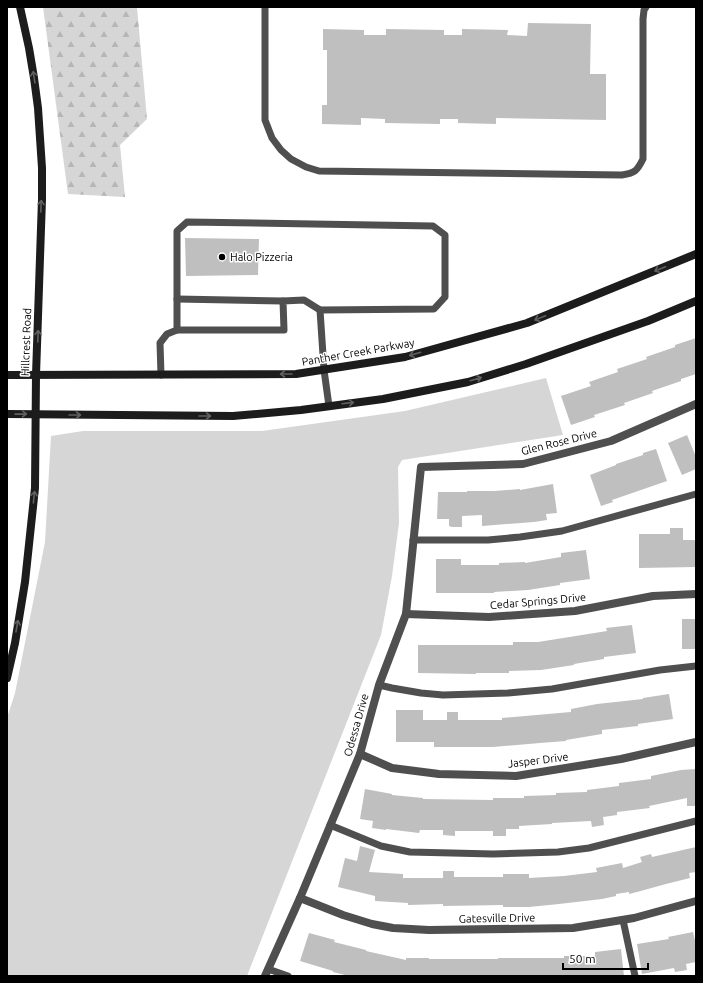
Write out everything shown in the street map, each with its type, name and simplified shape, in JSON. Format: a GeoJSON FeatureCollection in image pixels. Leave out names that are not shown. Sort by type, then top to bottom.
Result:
{"type":"FeatureCollection","features":[{"type":"Feature","properties":{"kind":"main road","name":"Hillcrest Road"},"geometry":{"type":"LineString","coordinates":[[7,678],[25,582],[35,488],[36,375],[42,198],[39,123],[34,78],[20,7]]}},
{"type":"Feature","properties":{"kind":"main road","name":"Panther Creek Parkway"},"geometry":{"type":"LineString","coordinates":[[7,375],[296,374],[405,357],[527,323],[696,254]]}},
{"type":"Feature","properties":{"kind":"main road"},"geometry":{"type":"LineString","coordinates":[[7,414],[233,416],[301,410],[383,399],[468,382],[541,359],[648,321],[696,301]]}},
{"type":"Feature","properties":{"kind":"street","name":"Glen Rose Drive"},"geometry":{"type":"LineString","coordinates":[[421,467],[522,464],[611,440],[696,404]]}},
{"type":"Feature","properties":{"kind":"street","name":"Odessa Drive"},"geometry":{"type":"LineString","coordinates":[[267,972],[300,898],[360,754],[379,685],[406,614],[421,467]]}},
{"type":"Feature","properties":{"kind":"street","name":"Cedar Springs Drive"},"geometry":{"type":"LineString","coordinates":[[406,614],[489,618],[575,611],[653,596],[696,594]]}},
{"type":"Feature","properties":{"kind":"street","name":"Jasper Drive"},"geometry":{"type":"LineString","coordinates":[[360,754],[392,768],[440,774],[516,776],[621,759],[696,742]]}},
{"type":"Feature","properties":{"kind":"street","name":"Gatesville Drive"},"geometry":{"type":"LineString","coordinates":[[300,898],[343,915],[372,924],[394,928],[429,930],[573,928],[634,918],[696,900]]}},
{"type":"Feature","properties":{"kind":"lane"},"geometry":{"type":"LineString","coordinates":[[265,7],[265,120],[272,138],[281,150],[291,159],[306,167],[319,171],[622,175],[631,174],[638,169],[643,159],[643,19],[644,10],[646,7]]}},
{"type":"Feature","properties":{"kind":"lane"},"geometry":{"type":"LineString","coordinates":[[177,299],[304,300],[320,310],[434,309],[446,297],[445,235],[433,226],[187,222],[177,231],[177,299],[177,330]]}},
{"type":"Feature","properties":{"kind":"lane"},"geometry":{"type":"LineString","coordinates":[[160,375],[160,343],[167,334],[177,330],[284,330],[283,301]]}},
{"type":"Feature","properties":{"kind":"lane"},"geometry":{"type":"LineString","coordinates":[[320,310],[324,370],[329,406]]}},
{"type":"Feature","properties":{"kind":"lane"},"geometry":{"type":"LineString","coordinates":[[413,540],[488,540],[562,531],[696,494]]}},
{"type":"Feature","properties":{"kind":"lane"},"geometry":{"type":"LineString","coordinates":[[379,685],[421,693],[508,693],[552,689],[660,670],[696,666]]}},
{"type":"Feature","properties":{"kind":"lane"},"geometry":{"type":"LineString","coordinates":[[330,825],[381,846],[410,852],[493,854],[558,852],[589,848],[696,822]]}},
{"type":"Feature","properties":{"kind":"lane"},"geometry":{"type":"LineString","coordinates":[[623,920],[635,976]]}},
{"type":"Feature","properties":{"kind":"lane"},"geometry":{"type":"LineString","coordinates":[[267,972],[288,976]]}},
{"type":"Feature","properties":{"kind":"green space"},"geometry":{"type":"Polygon","coordinates":[[[43,7],[137,7],[147,119],[120,145],[125,197],[68,194],[43,7]]]}},
{"type":"Feature","properties":{"kind":"green space"},"geometry":{"type":"Polygon","coordinates":[[[546,378],[563,435],[402,460],[398,467],[399,523],[392,576],[381,635],[247,976],[7,976],[7,718],[15,693],[45,542],[51,436],[83,431],[262,431],[405,411],[546,378]]]}},
{"type":"Feature","properties":{"kind":"building"},"geometry":{"type":"Polygon","coordinates":[[[528,23],[591,24],[590,74],[606,74],[606,120],[496,118],[496,124],[458,123],[458,119],[440,119],[440,124],[385,123],[385,119],[361,118],[361,125],[322,124],[322,105],[327,105],[327,50],[323,50],[323,29],[364,30],[364,35],[386,35],[386,29],[444,30],[444,35],[462,35],[462,29],[508,30],[507,35],[527,36],[528,23]]]}},
{"type":"Feature","properties":{"kind":"building","name":"Halo Pizzeria"},"geometry":{"type":"Polygon","coordinates":[[[185,238],[259,239],[258,275],[186,276],[185,238]]]}},
{"type":"Feature","properties":{"kind":"building"},"geometry":{"type":"Polygon","coordinates":[[[696,338],[696,374],[652,391],[653,393],[624,403],[625,405],[594,415],[595,417],[571,425],[561,396],[591,386],[589,382],[618,372],[617,369],[647,359],[646,357],[696,338]]]}},
{"type":"Feature","properties":{"kind":"building"},"geometry":{"type":"Polygon","coordinates":[[[687,435],[696,457],[696,469],[682,475],[668,443],[687,435]]]}},
{"type":"Feature","properties":{"kind":"building"},"geometry":{"type":"Polygon","coordinates":[[[656,449],[667,481],[612,500],[613,502],[601,506],[590,475],[656,449]]]}},
{"type":"Feature","properties":{"kind":"building"},"geometry":{"type":"Polygon","coordinates":[[[553,484],[557,513],[546,514],[547,520],[482,526],[482,515],[462,516],[462,527],[452,527],[449,526],[449,519],[437,519],[438,492],[520,490],[553,484]]]}},
{"type":"Feature","properties":{"kind":"building"},"geometry":{"type":"Polygon","coordinates":[[[670,528],[683,528],[683,540],[696,540],[696,567],[639,568],[639,534],[670,534],[670,528]]]}},
{"type":"Feature","properties":{"kind":"building"},"geometry":{"type":"Polygon","coordinates":[[[586,550],[590,579],[560,583],[560,585],[528,590],[494,593],[436,593],[436,559],[461,559],[461,565],[499,565],[499,563],[525,563],[561,557],[561,553],[586,550]]]}},
{"type":"Feature","properties":{"kind":"building"},"geometry":{"type":"Polygon","coordinates":[[[682,619],[696,619],[696,649],[682,649],[682,619]]]}},
{"type":"Feature","properties":{"kind":"building"},"geometry":{"type":"Polygon","coordinates":[[[632,625],[636,653],[604,657],[604,659],[574,665],[541,670],[509,671],[509,673],[418,673],[418,645],[513,645],[513,642],[538,642],[607,631],[606,628],[632,625]]]}},
{"type":"Feature","properties":{"kind":"building"},"geometry":{"type":"Polygon","coordinates":[[[669,694],[673,719],[638,724],[638,726],[602,730],[602,734],[566,741],[493,747],[434,747],[434,742],[396,742],[396,710],[423,710],[423,720],[447,720],[447,712],[458,712],[458,720],[502,720],[502,718],[571,712],[571,709],[597,704],[643,699],[669,694]]]}},
{"type":"Feature","properties":{"kind":"building"},"geometry":{"type":"Polygon","coordinates":[[[696,769],[696,806],[687,806],[687,798],[649,806],[650,808],[617,812],[617,815],[603,817],[604,825],[592,827],[591,821],[552,823],[519,826],[519,829],[506,829],[506,836],[493,836],[493,831],[455,831],[455,836],[443,835],[443,830],[420,830],[419,833],[372,828],[373,821],[360,819],[365,789],[392,795],[423,799],[493,800],[493,798],[524,798],[524,796],[587,792],[587,790],[619,786],[619,783],[651,779],[651,776],[681,770],[696,769]]]}},
{"type":"Feature","properties":{"kind":"building"},"geometry":{"type":"Polygon","coordinates":[[[360,846],[375,850],[369,872],[403,874],[403,878],[443,878],[443,871],[454,871],[454,877],[503,877],[503,874],[529,874],[529,878],[564,876],[597,872],[596,868],[622,863],[623,868],[642,862],[640,857],[651,854],[652,857],[696,847],[696,872],[689,873],[690,878],[629,894],[629,892],[616,894],[616,896],[602,899],[559,904],[529,907],[503,907],[503,905],[443,906],[443,904],[408,905],[408,903],[375,901],[375,896],[338,887],[345,858],[357,861],[360,846]]]}},
{"type":"Feature","properties":{"kind":"building"},"geometry":{"type":"Polygon","coordinates":[[[693,932],[696,945],[696,962],[686,964],[687,970],[675,972],[674,968],[642,974],[637,944],[669,939],[668,937],[693,932]]]}},
{"type":"Feature","properties":{"kind":"building"},"geometry":{"type":"Polygon","coordinates":[[[309,933],[366,951],[406,960],[406,958],[564,958],[564,956],[595,956],[595,952],[621,949],[624,976],[349,976],[300,961],[309,933]]]}},
{"type":"Feature","properties":{"kind":"place","name":"Halo Pizzeria"},"geometry":{"type":"Point","coordinates":[222,257]}}]}
